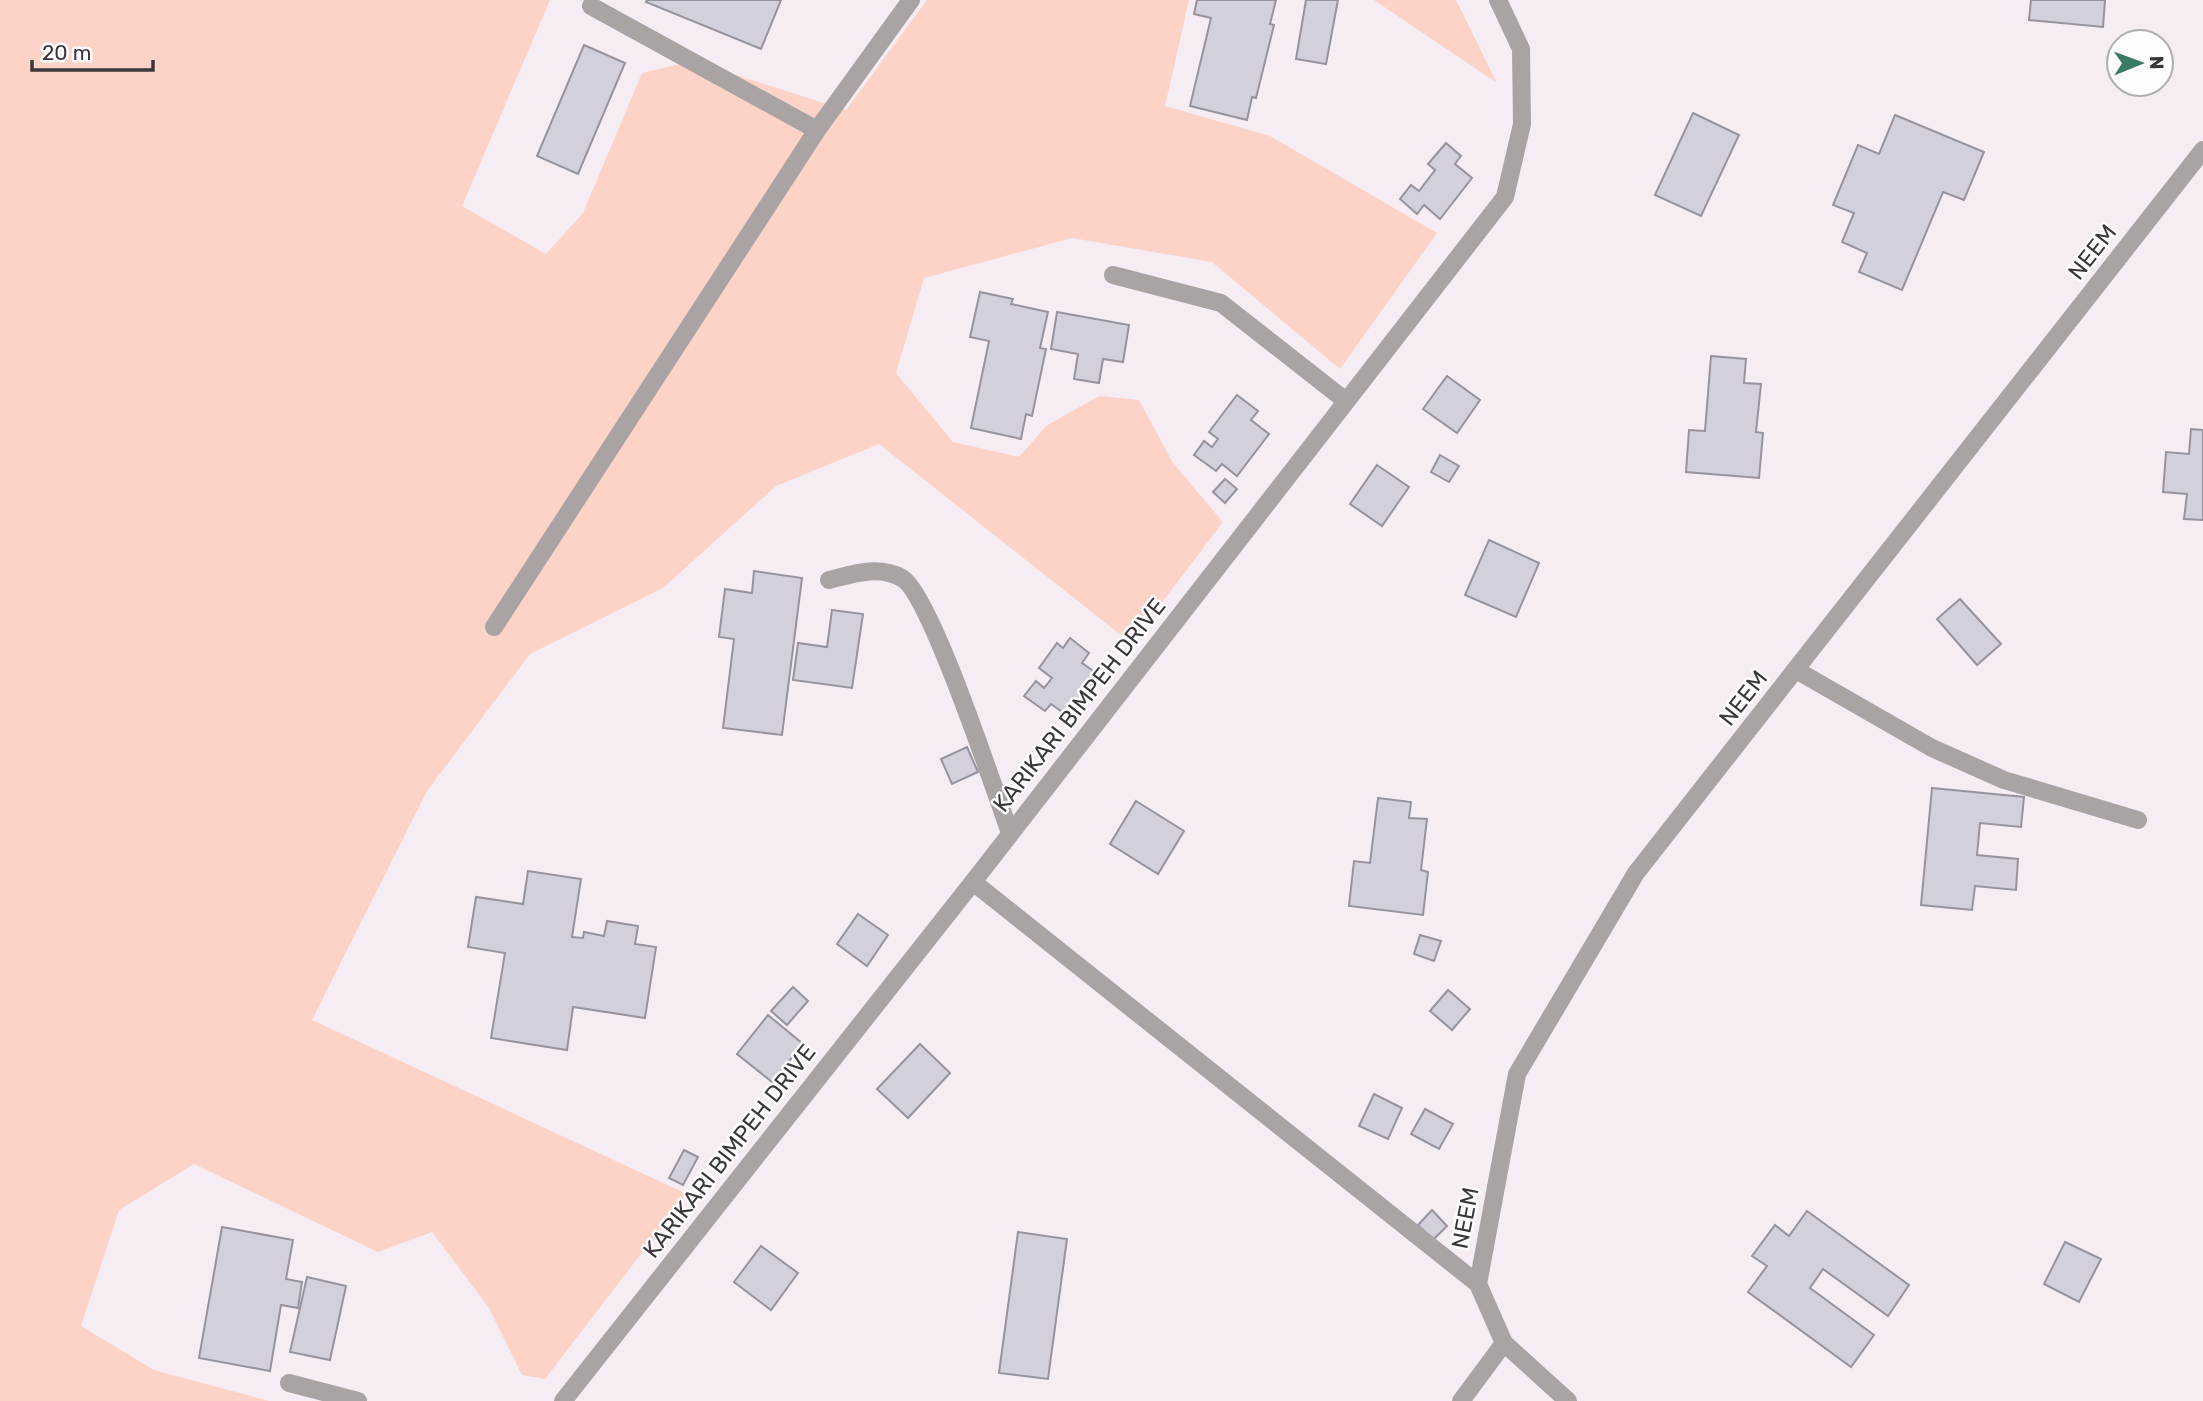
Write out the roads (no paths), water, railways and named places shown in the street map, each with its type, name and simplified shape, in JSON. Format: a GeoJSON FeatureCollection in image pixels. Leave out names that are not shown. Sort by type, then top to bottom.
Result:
{"type":"FeatureCollection","features":[{"type":"Feature","properties":{"kind":"street"},"geometry":{"type":"LineString","coordinates":[[494,627],[817,130],[911,0]]}},
{"type":"Feature","properties":{"kind":"street","name":"KARIKARI BIMPEH DRIVE"},"geometry":{"type":"LineString","coordinates":[[563,1401],[973,882],[1505,197],[1522,124],[1521,49],[1498,0]]}},
{"type":"Feature","properties":{"kind":"street"},"geometry":{"type":"LineString","coordinates":[[591,6],[817,130]]}},
{"type":"Feature","properties":{"kind":"street","name":"NEEM"},"geometry":{"type":"LineString","coordinates":[[1504,1343],[1478,1284],[1517,1074],[1636,873],[2203,150]]}},
{"type":"Feature","properties":{"kind":"street"},"geometry":{"type":"LineString","coordinates":[[1113,275],[1221,303],[1346,401]]}},
{"type":"Feature","properties":{"kind":"street"},"geometry":{"type":"LineString","coordinates":[[829,580],[872,570],[903,579],[921,602],[958,690],[1010,833]]}},
{"type":"Feature","properties":{"kind":"street"},"geometry":{"type":"LineString","coordinates":[[1796,670],[1932,748],[2004,780],[2138,820]]}},
{"type":"Feature","properties":{"kind":"street"},"geometry":{"type":"LineString","coordinates":[[973,882],[1478,1284]]}},
{"type":"Feature","properties":{"kind":"street"},"geometry":{"type":"LineString","coordinates":[[1461,1401],[1504,1343],[1568,1401]]}},
{"type":"Feature","properties":{"kind":"street"},"geometry":{"type":"LineString","coordinates":[[289,1383],[358,1401]]}}]}
